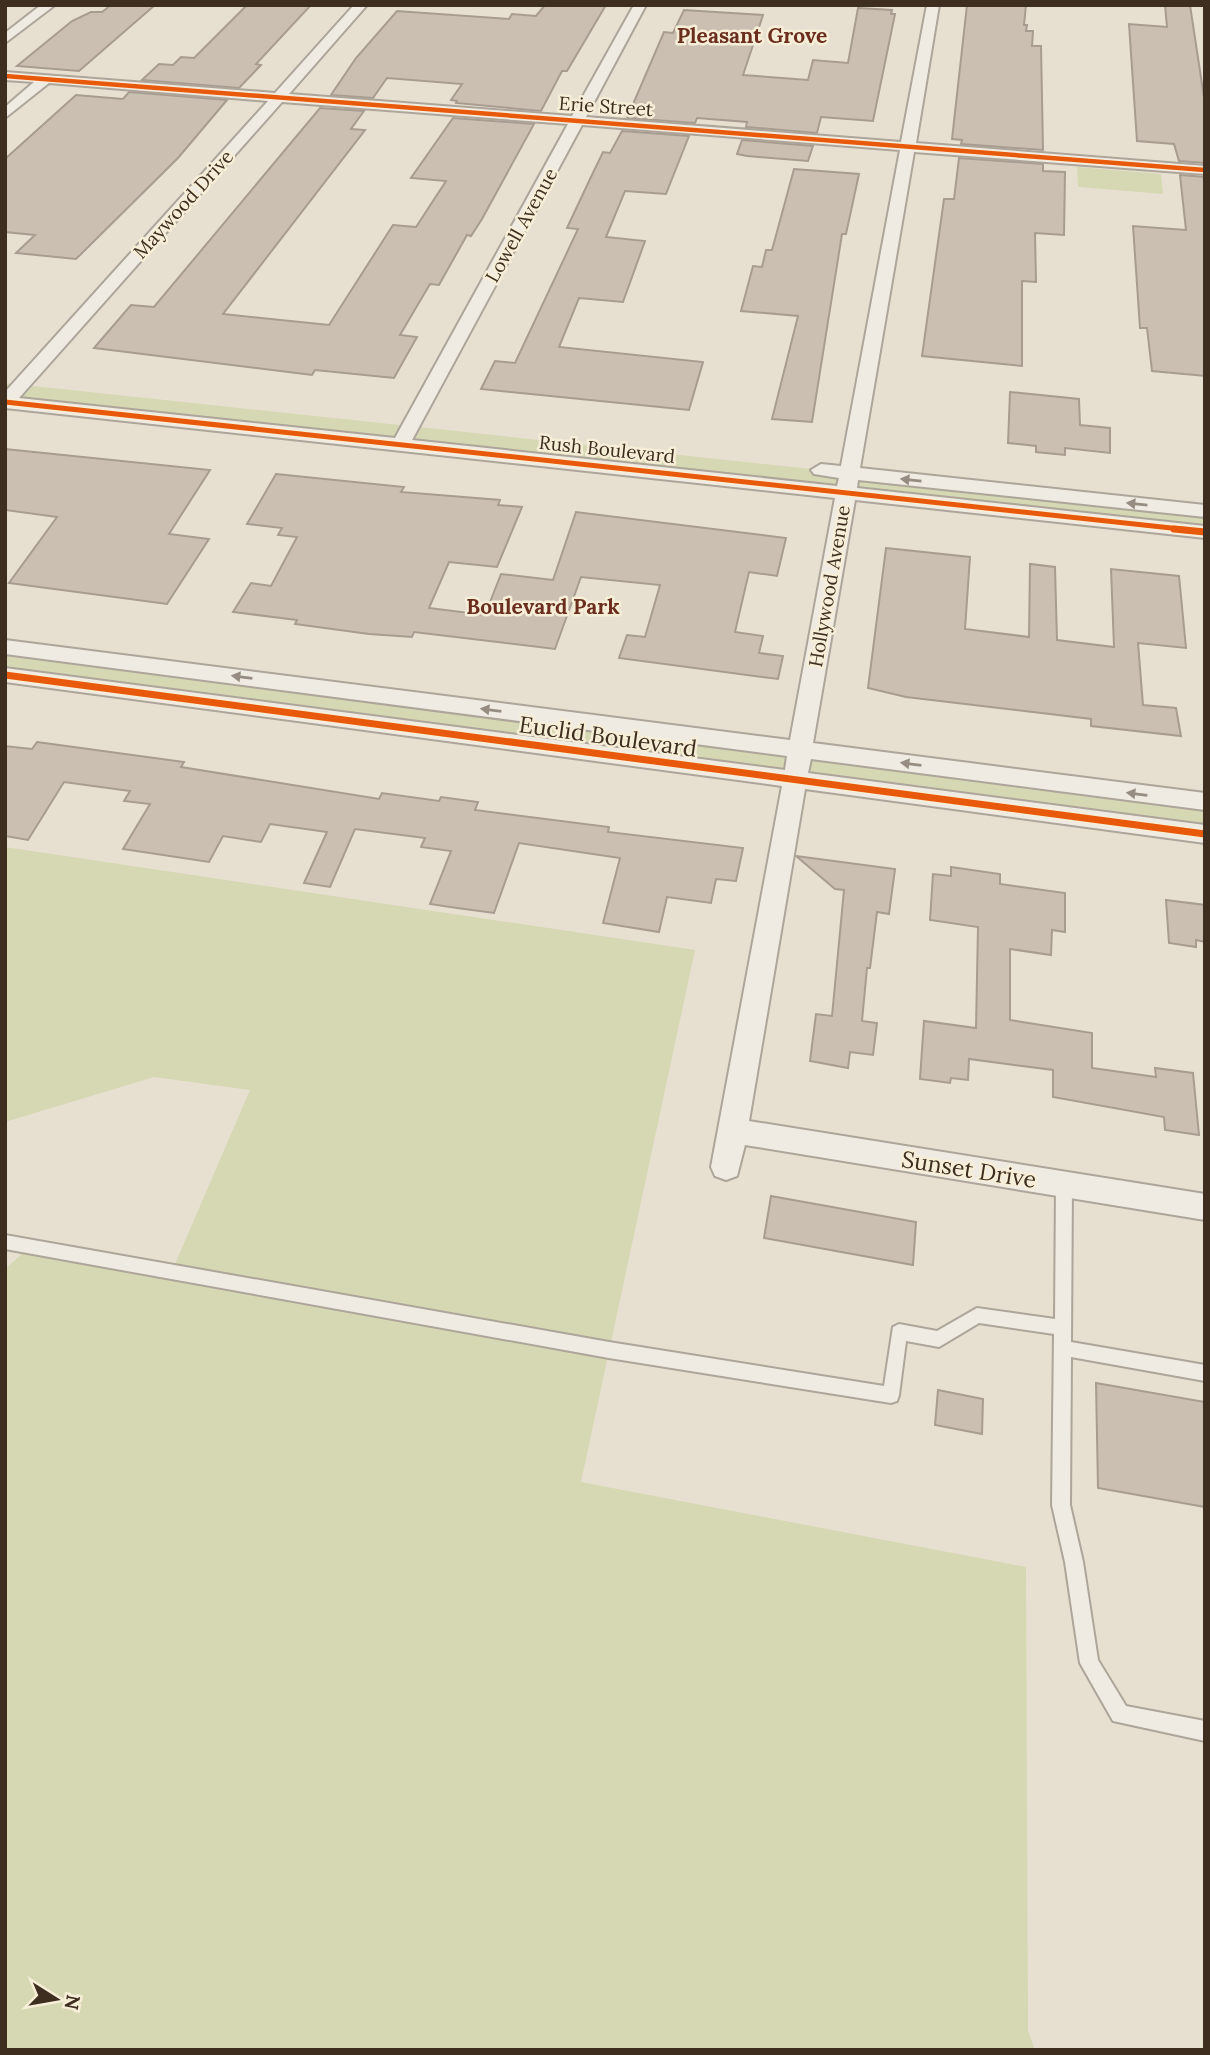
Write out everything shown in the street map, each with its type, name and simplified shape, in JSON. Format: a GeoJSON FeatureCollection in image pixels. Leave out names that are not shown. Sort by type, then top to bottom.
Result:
{"type":"FeatureCollection","features":[{"type":"Feature","properties":{"kind":"street"},"geometry":{"type":"LineString","coordinates":[[5,39],[49,5]]}},
{"type":"Feature","properties":{"kind":"street","name":"Maywood Drive"},"geometry":{"type":"LineString","coordinates":[[5,402],[13,384],[361,5]]}},
{"type":"Feature","properties":{"kind":"street","name":"Lowell Avenue"},"geometry":{"type":"LineString","coordinates":[[401,444],[640,5]]}},
{"type":"Feature","properties":{"kind":"street","name":"Hollywood Avenue"},"geometry":{"type":"LineString","coordinates":[[726,1167],[933,5]]}},
{"type":"Feature","properties":{"kind":"street","name":"Erie Street"},"geometry":{"type":"LineString","coordinates":[[5,76],[1205,170]]}},
{"type":"Feature","properties":{"kind":"street"},"geometry":{"type":"LineString","coordinates":[[5,114],[47,79]]}},
{"type":"Feature","properties":{"kind":"street","name":"Rush Boulevard"},"geometry":{"type":"LineString","coordinates":[[13,384],[624,449]]}},
{"type":"Feature","properties":{"kind":"street","name":"Rush Boulevard"},"geometry":{"type":"LineString","coordinates":[[5,402],[401,444],[1205,511]]}},
{"type":"Feature","properties":{"kind":"street","name":"Rush Boulevard"},"geometry":{"type":"LineString","coordinates":[[801,468],[848,483],[1205,532]]}},
{"type":"Feature","properties":{"kind":"street","name":"Euclid Boulevard"},"geometry":{"type":"LineString","coordinates":[[5,647],[1205,802]]}},
{"type":"Feature","properties":{"kind":"street","name":"Euclid Boulevard"},"geometry":{"type":"LineString","coordinates":[[5,675],[1205,834]]}},
{"type":"Feature","properties":{"kind":"street"},"geometry":{"type":"LineString","coordinates":[[258,709],[274,681]]}},
{"type":"Feature","properties":{"kind":"street","name":"Sunset Drive"},"geometry":{"type":"LineString","coordinates":[[732,1130],[1205,1207]]}},
{"type":"Feature","properties":{"kind":"lane"},"geometry":{"type":"LineString","coordinates":[[1064,1184],[1061,1505],[1074,1562],[1089,1663],[1121,1714],[1205,1731]]}},
{"type":"Feature","properties":{"kind":"lane"},"geometry":{"type":"LineString","coordinates":[[5,1241],[596,1347],[891,1395],[899,1332],[939,1339],[977,1315],[1063,1328]]}},
{"type":"Feature","properties":{"kind":"lane"},"geometry":{"type":"LineString","coordinates":[[1063,1348],[1205,1373]]}},
{"type":"Feature","properties":{"kind":"green space"},"geometry":{"type":"Polygon","coordinates":[[[1077,167],[1161,174],[1163,194],[1078,187],[1077,167]]]}},
{"type":"Feature","properties":{"kind":"green space"},"geometry":{"type":"Polygon","coordinates":[[[5,383],[1205,511],[1205,532],[5,402],[5,383]]]}},
{"type":"Feature","properties":{"kind":"green space"},"geometry":{"type":"Polygon","coordinates":[[[5,647],[1205,802],[1205,834],[5,675],[5,647]]]}},
{"type":"Feature","properties":{"kind":"green space"},"geometry":{"type":"Polygon","coordinates":[[[5,847],[695,950],[581,1482],[1026,1567],[1028,2031],[1035,2050],[5,2050],[5,1269],[31,1246],[172,1271],[250,1090],[154,1077],[5,1122],[5,847]]]}},
{"type":"Feature","properties":{"kind":"building"},"geometry":{"type":"Polygon","coordinates":[[[111,5],[155,5],[79,71],[17,66],[72,21],[91,12],[102,12],[111,5]]]}},
{"type":"Feature","properties":{"kind":"building"},"geometry":{"type":"Polygon","coordinates":[[[247,5],[311,5],[256,64],[261,65],[239,88],[142,80],[159,64],[173,65],[181,57],[194,58],[247,5]]]}},
{"type":"Feature","properties":{"kind":"building"},"geometry":{"type":"Polygon","coordinates":[[[545,5],[606,5],[567,71],[562,71],[541,111],[456,103],[457,101],[451,100],[462,84],[387,78],[373,98],[331,95],[356,58],[397,11],[509,19],[512,14],[536,16],[545,5]]]}},
{"type":"Feature","properties":{"kind":"building"},"geometry":{"type":"Polygon","coordinates":[[[967,5],[1026,5],[1026,31],[1033,31],[1032,46],[1041,46],[1043,150],[961,144],[962,140],[952,139],[967,5]]]}},
{"type":"Feature","properties":{"kind":"building"},"geometry":{"type":"Polygon","coordinates":[[[1165,5],[1190,5],[1205,104],[1205,163],[1179,161],[1174,144],[1137,141],[1129,24],[1167,27],[1165,5]]]}},
{"type":"Feature","properties":{"kind":"building"},"geometry":{"type":"Polygon","coordinates":[[[858,8],[892,10],[891,14],[895,14],[873,121],[821,117],[817,133],[746,127],[747,122],[697,118],[695,123],[627,118],[664,32],[673,33],[684,10],[763,15],[743,75],[808,80],[813,60],[848,63],[858,8]]]}},
{"type":"Feature","properties":{"kind":"building"},"geometry":{"type":"Polygon","coordinates":[[[129,92],[227,100],[178,158],[76,259],[16,253],[35,235],[5,232],[5,159],[76,95],[123,99],[129,92]]]}},
{"type":"Feature","properties":{"kind":"building"},"geometry":{"type":"Polygon","coordinates":[[[320,108],[364,111],[351,129],[365,130],[223,314],[329,325],[393,225],[416,227],[446,181],[411,178],[453,118],[534,124],[482,219],[471,236],[467,235],[439,285],[430,284],[400,335],[417,337],[394,378],[315,370],[312,375],[94,348],[131,305],[154,307],[320,108]]]}},
{"type":"Feature","properties":{"kind":"building"},"geometry":{"type":"Polygon","coordinates":[[[622,131],[689,136],[666,194],[625,191],[606,237],[645,241],[623,302],[579,298],[559,347],[703,362],[689,410],[481,389],[495,361],[515,363],[578,229],[567,228],[603,152],[610,153],[622,131]]]}},
{"type":"Feature","properties":{"kind":"building"},"geometry":{"type":"Polygon","coordinates":[[[742,140],[813,146],[808,161],[747,156],[737,154],[742,140]]]}},
{"type":"Feature","properties":{"kind":"building"},"geometry":{"type":"Polygon","coordinates":[[[959,158],[1043,164],[1043,171],[1065,172],[1064,235],[1035,233],[1036,282],[1022,281],[1022,366],[922,356],[944,199],[954,199],[959,158]]]}},
{"type":"Feature","properties":{"kind":"building"},"geometry":{"type":"Polygon","coordinates":[[[794,169],[859,174],[846,234],[842,234],[812,422],[772,419],[798,316],[741,311],[753,266],[762,267],[766,250],[772,250],[794,169]]]}},
{"type":"Feature","properties":{"kind":"building"},"geometry":{"type":"Polygon","coordinates":[[[1180,175],[1205,177],[1205,376],[1152,371],[1147,328],[1140,328],[1133,226],[1186,230],[1180,175]]]}},
{"type":"Feature","properties":{"kind":"building"},"geometry":{"type":"Polygon","coordinates":[[[1010,392],[1079,399],[1080,425],[1110,428],[1110,453],[1065,448],[1065,455],[1036,452],[1036,446],[1008,443],[1010,392]]]}},
{"type":"Feature","properties":{"kind":"building"},"geometry":{"type":"Polygon","coordinates":[[[5,449],[210,470],[169,534],[209,539],[167,604],[9,583],[57,517],[5,510],[5,449]]]}},
{"type":"Feature","properties":{"kind":"building"},"geometry":{"type":"Polygon","coordinates":[[[276,474],[404,487],[401,492],[500,500],[498,505],[522,507],[497,567],[449,562],[429,608],[485,615],[501,574],[553,580],[576,512],[786,538],[777,576],[749,572],[735,632],[763,636],[759,653],[783,656],[778,679],[619,658],[627,635],[645,637],[660,585],[581,577],[555,649],[414,632],[412,637],[369,634],[295,624],[297,620],[233,612],[251,583],[271,586],[297,537],[278,535],[282,528],[247,524],[276,474]]]}},
{"type":"Feature","properties":{"kind":"building"},"geometry":{"type":"Polygon","coordinates":[[[886,548],[970,557],[965,629],[1029,637],[1030,564],[1055,567],[1057,640],[1114,647],[1111,569],[1179,576],[1186,648],[1138,643],[1143,705],[1176,708],[1181,736],[1091,726],[1091,719],[906,697],[868,688],[886,548]]]}},
{"type":"Feature","properties":{"kind":"building"},"geometry":{"type":"Polygon","coordinates":[[[37,742],[184,762],[181,767],[379,799],[382,793],[439,801],[441,797],[478,802],[475,810],[609,827],[608,832],[743,848],[736,881],[716,879],[711,903],[667,897],[659,932],[603,923],[620,858],[519,843],[494,913],[430,904],[451,851],[421,847],[425,838],[355,829],[330,887],[304,883],[327,832],[270,824],[261,842],[223,836],[209,862],[123,849],[150,804],[124,801],[130,791],[64,782],[28,840],[5,836],[5,746],[32,749],[37,742]]]}},
{"type":"Feature","properties":{"kind":"building"},"geometry":{"type":"Polygon","coordinates":[[[796,856],[895,869],[889,914],[877,912],[870,968],[867,968],[862,1021],[877,1023],[873,1055],[850,1052],[848,1068],[810,1061],[816,1014],[832,1016],[844,890],[835,889],[796,856]]]}},
{"type":"Feature","properties":{"kind":"building"},"geometry":{"type":"Polygon","coordinates":[[[951,867],[1000,874],[1000,884],[1065,893],[1065,932],[1052,930],[1051,955],[1010,949],[1010,1020],[1092,1033],[1092,1068],[1156,1077],[1155,1068],[1193,1073],[1199,1135],[1165,1130],[1164,1117],[1053,1097],[1053,1070],[969,1059],[968,1080],[951,1078],[950,1083],[920,1079],[924,1021],[976,1028],[978,927],[930,920],[933,874],[951,876],[951,867]]]}},
{"type":"Feature","properties":{"kind":"building"},"geometry":{"type":"Polygon","coordinates":[[[1166,900],[1205,905],[1205,942],[1196,940],[1196,947],[1169,943],[1166,900]]]}},
{"type":"Feature","properties":{"kind":"building"},"geometry":{"type":"Polygon","coordinates":[[[771,1196],[916,1222],[913,1265],[764,1238],[771,1196]]]}},
{"type":"Feature","properties":{"kind":"building"},"geometry":{"type":"Polygon","coordinates":[[[1096,1383],[1205,1402],[1205,1507],[1098,1488],[1096,1383]]]}},
{"type":"Feature","properties":{"kind":"building"},"geometry":{"type":"Polygon","coordinates":[[[938,1390],[983,1399],[982,1434],[935,1425],[938,1390]]]}},
{"type":"Feature","properties":{"kind":"cycle path"},"geometry":{"type":"LineString","coordinates":[[5,76],[1205,170]]}},
{"type":"Feature","properties":{"kind":"cycle path"},"geometry":{"type":"LineString","coordinates":[[5,402],[1205,532]]}},
{"type":"Feature","properties":{"kind":"cycle path"},"geometry":{"type":"LineString","coordinates":[[5,675],[1205,834]]}},
{"type":"Feature","properties":{"kind":"district","name":"Pleasant Grove"},"geometry":{"type":"Point","coordinates":[752,35]}},
{"type":"Feature","properties":{"kind":"district","name":"Boulevard Park"},"geometry":{"type":"Point","coordinates":[543,606]}}]}
